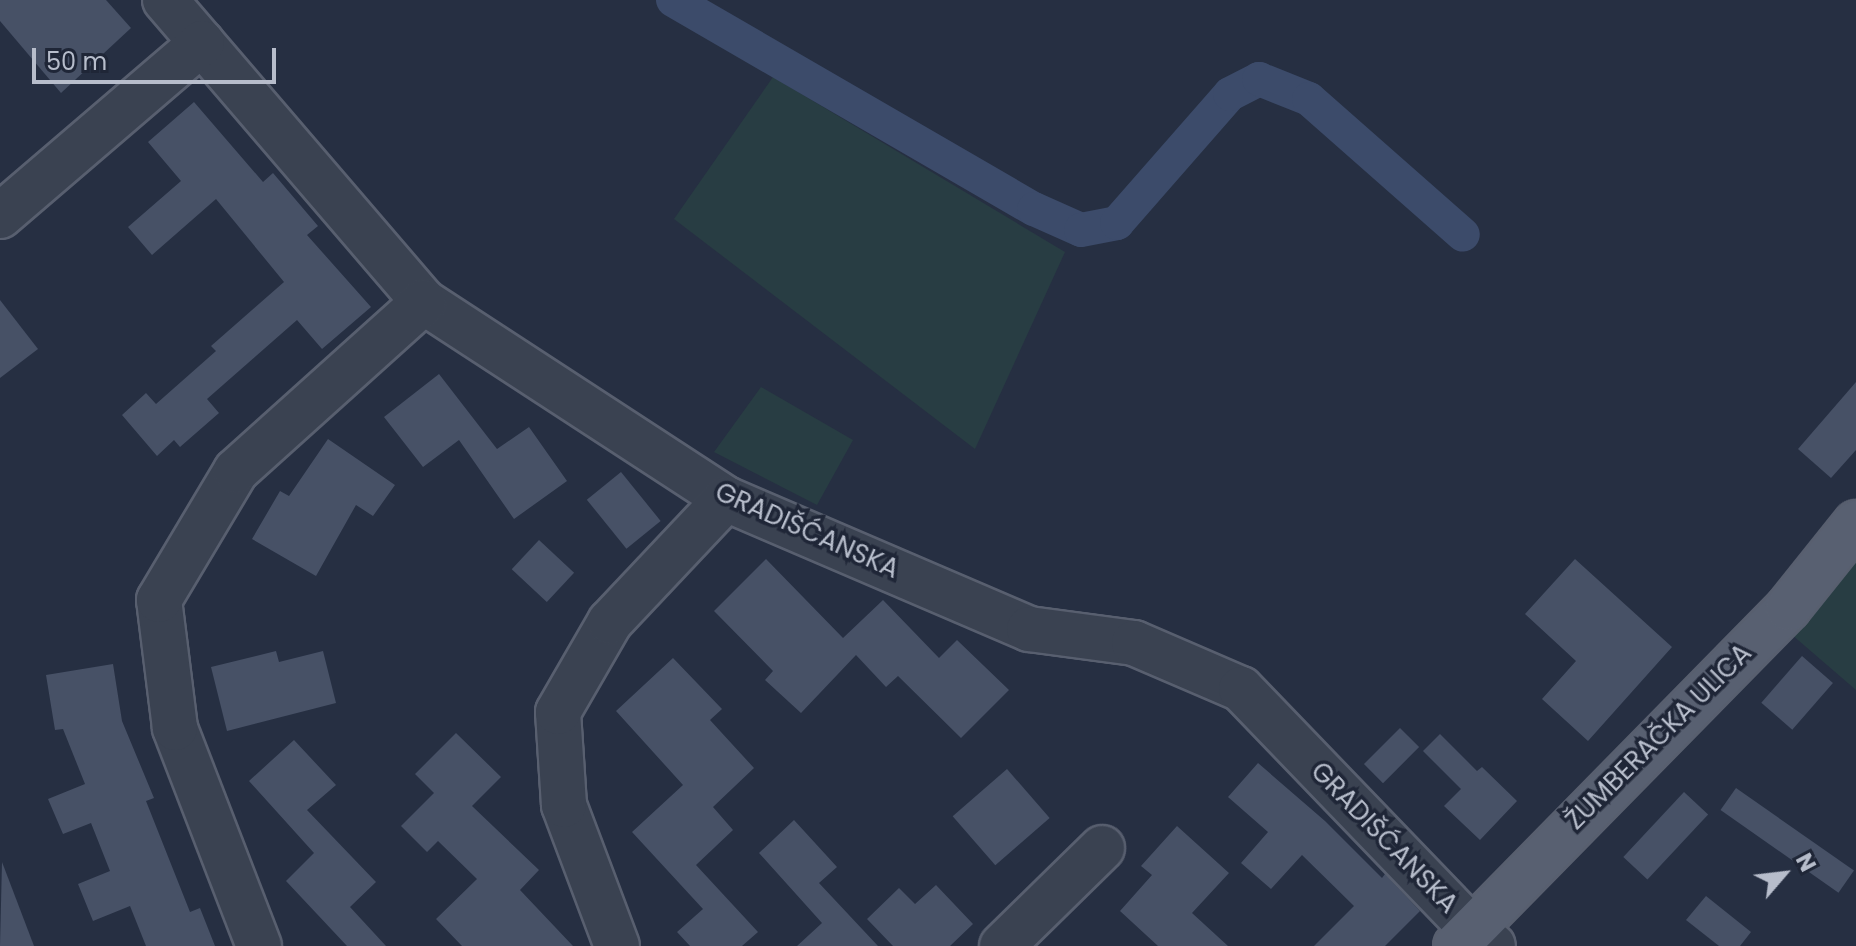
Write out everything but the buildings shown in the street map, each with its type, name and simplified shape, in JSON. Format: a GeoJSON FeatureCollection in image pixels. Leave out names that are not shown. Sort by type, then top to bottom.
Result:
{"type":"FeatureCollection","features":[{"type":"Feature","properties":{"kind":"main road","name":"ŽUMBERAČKA ULICA"},"geometry":{"type":"LineString","coordinates":[[1473,940],[1788,608],[1856,523]]}},
{"type":"Feature","properties":{"kind":"street","name":"GRADIŠĆANSKA"},"geometry":{"type":"LineString","coordinates":[[165,0],[424,302],[726,499],[1029,629],[1134,643],[1241,689],[1473,940]]}},
{"type":"Feature","properties":{"kind":"street"},"geometry":{"type":"LineString","coordinates":[[0,216],[202,43]]}},
{"type":"Feature","properties":{"kind":"street"},"geometry":{"type":"LineString","coordinates":[[259,946],[175,728],[159,600],[236,471],[424,302]]}},
{"type":"Feature","properties":{"kind":"street"},"geometry":{"type":"LineString","coordinates":[[617,946],[564,805],[558,712],[610,622],[726,499]]}},
{"type":"Feature","properties":{"kind":"street"},"geometry":{"type":"LineString","coordinates":[[1002,946],[1102,848]]}},
{"type":"Feature","properties":{"kind":"green space"},"geometry":{"type":"Polygon","coordinates":[[[773,77],[1065,252],[975,449],[674,219],[773,77]]]}},
{"type":"Feature","properties":{"kind":"green space"},"geometry":{"type":"Polygon","coordinates":[[[761,387],[853,440],[817,505],[714,452],[761,387]]]}},
{"type":"Feature","properties":{"kind":"green space"},"geometry":{"type":"Polygon","coordinates":[[[1856,555],[1856,690],[1791,634],[1856,555]]]}},
{"type":"Feature","properties":{"kind":"waterway"},"geometry":{"type":"LineString","coordinates":[[673,0],[1034,209],[1081,230],[1117,223],[1230,94],[1259,79],[1309,99],[1463,235]]}}]}
